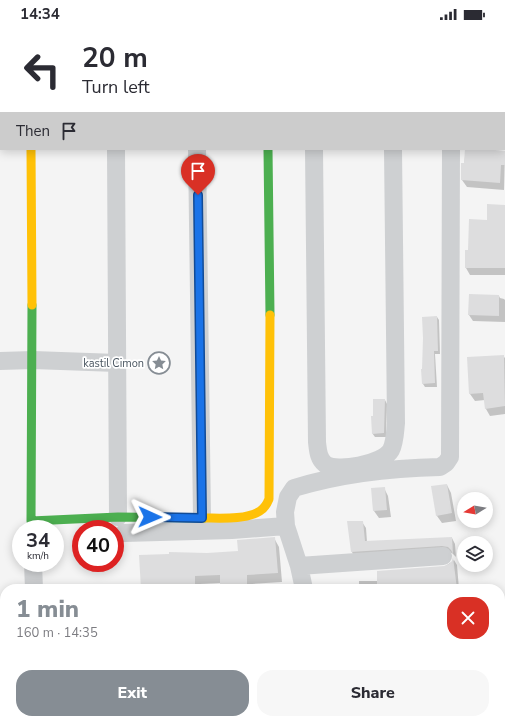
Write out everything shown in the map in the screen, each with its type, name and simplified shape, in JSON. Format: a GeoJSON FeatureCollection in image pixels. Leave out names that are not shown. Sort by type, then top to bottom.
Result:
{"type":"FeatureCollection","features":[{"type":"Feature","properties":{"kind":"street"},"geometry":{"type":"LineString","coordinates":[[31,150],[33,360],[32,520]]}},
{"type":"Feature","properties":{"kind":"street"},"geometry":{"type":"LineString","coordinates":[[116,150],[117,363],[121,520]]}},
{"type":"Feature","properties":{"kind":"street"},"geometry":{"type":"LineString","coordinates":[[198,150],[202,518]]}},
{"type":"Feature","properties":{"kind":"street"},"geometry":{"type":"LineString","coordinates":[[124,525],[202,518],[240,517],[259,512],[269,499],[270,284],[268,150]]}},
{"type":"Feature","properties":{"kind":"street"},"geometry":{"type":"LineString","coordinates":[[314,150],[317,442],[319,456],[325,464],[332,467],[348,467],[364,465],[379,460],[390,451],[394,442],[396,423],[393,150]]}},
{"type":"Feature","properties":{"kind":"street"},"geometry":{"type":"LineString","coordinates":[[303,584],[299,566],[286,526],[285,512],[288,497],[294,488],[322,480],[379,472],[440,467],[446,463],[450,457],[451,150]]}},
{"type":"Feature","properties":{"kind":"street"},"geometry":{"type":"LineString","coordinates":[[0,361],[33,360],[117,363]]}},
{"type":"Feature","properties":{"kind":"street"},"geometry":{"type":"LineString","coordinates":[[124,525],[232,530],[286,526]]}},
{"type":"Feature","properties":{"kind":"street"},"geometry":{"type":"LineString","coordinates":[[299,566],[443,556]]}},
{"type":"Feature","properties":{"kind":"street"},"geometry":{"type":"LineString","coordinates":[[33,572],[34,584]]}},
{"type":"Feature","properties":{"kind":"building"},"geometry":{"type":"Polygon","coordinates":[[[465,150],[505,151],[505,165],[501,165],[500,183],[461,180],[461,163],[464,163],[465,150]]]}},
{"type":"Feature","properties":{"kind":"building"},"geometry":{"type":"Polygon","coordinates":[[[487,204],[505,205],[505,268],[465,268],[465,250],[468,250],[469,219],[487,220],[487,204]]]}},
{"type":"Feature","properties":{"kind":"building"},"geometry":{"type":"Polygon","coordinates":[[[469,294],[499,295],[499,316],[468,315],[469,294]]]}},
{"type":"Feature","properties":{"kind":"building"},"geometry":{"type":"Polygon","coordinates":[[[437,316],[438,351],[434,351],[435,383],[422,384],[422,317],[437,316]]]}},
{"type":"Feature","properties":{"kind":"building"},"geometry":{"type":"Polygon","coordinates":[[[504,355],[505,406],[485,409],[483,393],[469,394],[467,357],[504,355]]]}},
{"type":"Feature","properties":{"kind":"building"},"geometry":{"type":"Polygon","coordinates":[[[373,399],[385,399],[384,433],[372,434],[371,416],[373,416],[373,399]]]}},
{"type":"Feature","properties":{"kind":"building"},"geometry":{"type":"Polygon","coordinates":[[[447,484],[452,513],[436,516],[431,486],[447,484]]]}},
{"type":"Feature","properties":{"kind":"building"},"geometry":{"type":"Polygon","coordinates":[[[385,487],[387,510],[373,511],[371,488],[385,487]]]}},
{"type":"Feature","properties":{"kind":"building"},"geometry":{"type":"Polygon","coordinates":[[[347,521],[363,521],[365,541],[452,537],[453,554],[448,547],[442,546],[351,552],[347,521]]]}},
{"type":"Feature","properties":{"kind":"building"},"geometry":{"type":"Polygon","coordinates":[[[275,537],[278,573],[247,575],[247,584],[220,584],[220,575],[195,576],[195,584],[141,584],[139,555],[169,554],[169,552],[207,553],[238,551],[237,540],[275,537]]]}},
{"type":"Feature","properties":{"kind":"building"},"geometry":{"type":"Polygon","coordinates":[[[453,557],[456,584],[377,584],[377,571],[444,566],[452,561],[453,557]]]}},
{"type":"Feature","properties":{"kind":"traffic: fast"},"geometry":{"type":"LineString","coordinates":[[268,150],[270,315]]}},
{"type":"Feature","properties":{"kind":"traffic: fast"},"geometry":{"type":"LineString","coordinates":[[32,305],[31,521],[118,517],[204,518]]}},
{"type":"Feature","properties":{"kind":"traffic: slow"},"geometry":{"type":"LineString","coordinates":[[31,150],[32,305]]}},
{"type":"Feature","properties":{"kind":"traffic: slow"},"geometry":{"type":"LineString","coordinates":[[204,518],[233,518],[248,516],[262,510],[266,506],[269,499],[270,315]]}},
{"type":"Feature","properties":{"kind":"place","name":"kastil Cimon"},"geometry":{"type":"Point","coordinates":[159,363]}},
{"type":"Feature","properties":{"kind":"route"},"geometry":{"type":"LineString","coordinates":[[150,517],[202,518],[198,195]]}}]}
